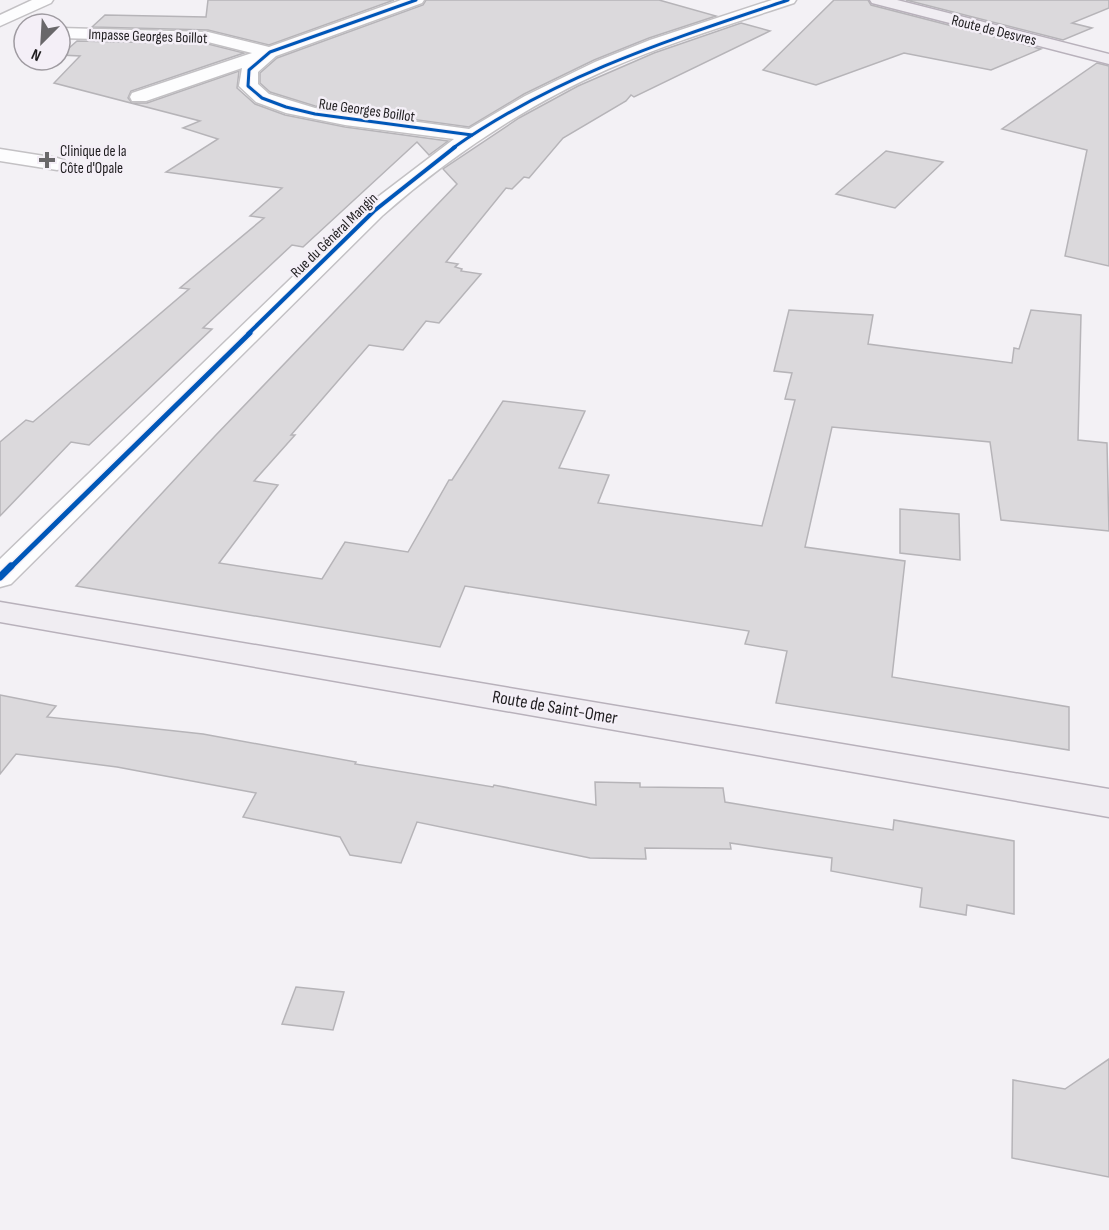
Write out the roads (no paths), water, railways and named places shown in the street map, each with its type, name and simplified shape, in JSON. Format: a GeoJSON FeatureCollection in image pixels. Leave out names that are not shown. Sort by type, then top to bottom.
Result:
{"type":"FeatureCollection","features":[{"type":"Feature","properties":{"kind":"main road","name":"Route de Desvres"},"geometry":{"type":"LineString","coordinates":[[878,0],[1109,59]]}},
{"type":"Feature","properties":{"kind":"main road","name":"Route de Saint-Omer"},"geometry":{"type":"LineString","coordinates":[[0,612],[1109,803]]}},
{"type":"Feature","properties":{"kind":"street"},"geometry":{"type":"LineString","coordinates":[[0,21],[45,0]]}},
{"type":"Feature","properties":{"kind":"street","name":"Rue Georges Boillot"},"geometry":{"type":"LineString","coordinates":[[139,97],[416,0]]}},
{"type":"Feature","properties":{"kind":"street","name":"Rue du Général Mangin"},"geometry":{"type":"LineString","coordinates":[[0,577],[374,211],[410,180],[472,135],[537,98],[621,58],[788,0]]}},
{"type":"Feature","properties":{"kind":"street","name":"Impasse Georges Boillot"},"geometry":{"type":"LineString","coordinates":[[72,33],[208,37],[270,52]]}},
{"type":"Feature","properties":{"kind":"street","name":"Rue Georges Boillot"},"geometry":{"type":"LineString","coordinates":[[270,52],[253,65],[248,77],[254,92],[274,104],[311,114],[472,135]]}},
{"type":"Feature","properties":{"kind":"street"},"geometry":{"type":"LineString","coordinates":[[0,155],[57,164]]}},
{"type":"Feature","properties":{"kind":"place","name":"Clinique de la Côte d'Opale"},"geometry":{"type":"Point","coordinates":[47,160]}}]}
